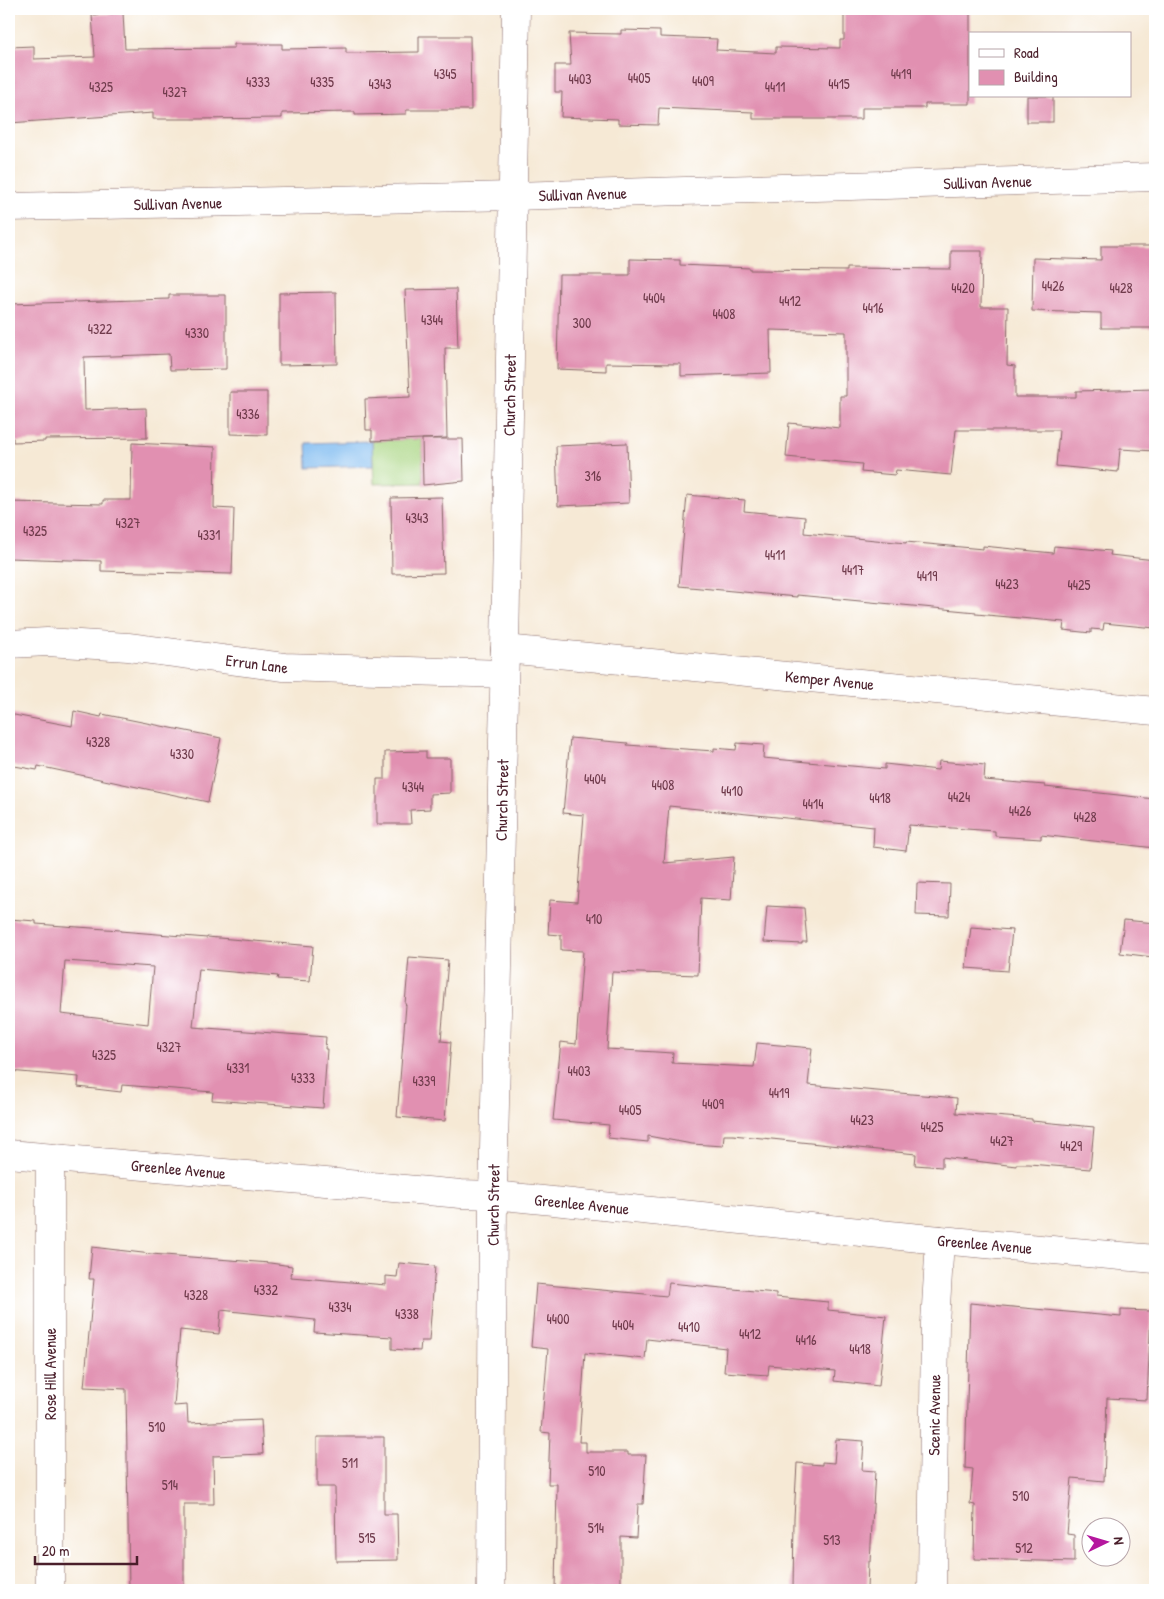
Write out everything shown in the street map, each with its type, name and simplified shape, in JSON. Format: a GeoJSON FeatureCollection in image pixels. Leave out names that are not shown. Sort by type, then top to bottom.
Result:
{"type":"FeatureCollection","features":[{"type":"Feature","properties":{"kind":"street","name":"Church Street"},"geometry":{"type":"LineString","coordinates":[[491,1590],[493,1195],[505,662],[516,9]]}},
{"type":"Feature","properties":{"kind":"street","name":"Sullivan Avenue"},"geometry":{"type":"LineString","coordinates":[[9,207],[513,196],[1155,176]]}},
{"type":"Feature","properties":{"kind":"street","name":"Errun Lane"},"geometry":{"type":"LineString","coordinates":[[9,644],[47,642],[128,646],[284,667],[505,662]]}},
{"type":"Feature","properties":{"kind":"street","name":"Kemper Avenue"},"geometry":{"type":"LineString","coordinates":[[505,662],[1155,711]]}},
{"type":"Feature","properties":{"kind":"street","name":"Greenlee Avenue"},"geometry":{"type":"LineString","coordinates":[[9,1154],[461,1194],[493,1195],[940,1240],[1155,1259]]}},
{"type":"Feature","properties":{"kind":"street","name":"Rose Hill Avenue"},"geometry":{"type":"LineString","coordinates":[[50,1158],[50,1590]]}},
{"type":"Feature","properties":{"kind":"street","name":"Scenic Avenue"},"geometry":{"type":"LineString","coordinates":[[932,1590],[935,1323],[940,1240]]}},
{"type":"Feature","properties":{"kind":"green space"},"geometry":{"type":"Polygon","coordinates":[[[422,439],[423,483],[374,484],[372,441],[422,439]]]}},
{"type":"Feature","properties":{"kind":"water"},"geometry":{"type":"Polygon","coordinates":[[[372,441],[373,466],[307,468],[306,443],[372,441]]]}},
{"type":"Feature","properties":{"kind":"building"},"geometry":{"type":"Polygon","coordinates":[[[844,9],[970,9],[970,104],[925,104],[925,108],[862,108],[862,119],[753,119],[753,112],[659,108],[658,125],[618,124],[618,119],[561,117],[562,92],[555,92],[555,65],[571,65],[569,33],[621,34],[621,30],[660,31],[660,37],[717,39],[716,50],[776,53],[776,47],[840,48],[840,40],[844,40],[844,9]]]}},
{"type":"Feature","properties":{"kind":"building"},"geometry":{"type":"Polygon","coordinates":[[[123,13],[125,49],[234,48],[234,44],[282,44],[282,49],[346,48],[346,53],[419,52],[419,36],[470,36],[471,110],[406,110],[406,114],[355,115],[355,112],[282,113],[282,118],[197,119],[153,119],[153,113],[9,123],[9,47],[34,46],[34,59],[95,57],[92,15],[123,13]]]}},
{"type":"Feature","properties":{"kind":"building"},"geometry":{"type":"Polygon","coordinates":[[[1027,98],[1053,98],[1053,122],[1027,122],[1027,98]]]}},
{"type":"Feature","properties":{"kind":"building"},"geometry":{"type":"Polygon","coordinates":[[[1101,246],[1155,246],[1155,328],[1101,328],[1101,313],[1032,311],[1033,258],[1101,260],[1101,246]]]}},
{"type":"Feature","properties":{"kind":"building"},"geometry":{"type":"Polygon","coordinates":[[[951,251],[982,251],[981,307],[1008,307],[1007,365],[1015,366],[1015,397],[1076,397],[1076,391],[1155,389],[1155,451],[1120,449],[1118,472],[1056,466],[1059,430],[956,430],[951,475],[896,470],[895,475],[861,472],[862,464],[786,457],[789,423],[840,428],[840,396],[846,396],[846,332],[770,330],[771,373],[681,376],[681,364],[606,363],[606,371],[557,369],[559,275],[630,275],[630,259],[680,260],[680,265],[750,268],[750,270],[847,271],[847,268],[951,269],[951,251]]]}},
{"type":"Feature","properties":{"kind":"building"},"geometry":{"type":"Polygon","coordinates":[[[456,289],[458,348],[445,348],[447,438],[372,441],[372,430],[366,430],[365,399],[410,397],[405,290],[456,289]]]}},
{"type":"Feature","properties":{"kind":"building"},"geometry":{"type":"Polygon","coordinates":[[[336,292],[337,364],[279,365],[279,293],[336,292]]]}},
{"type":"Feature","properties":{"kind":"building"},"geometry":{"type":"Polygon","coordinates":[[[169,295],[226,295],[226,369],[170,370],[169,354],[84,357],[85,410],[146,408],[147,438],[45,439],[45,441],[13,442],[13,438],[9,438],[9,304],[169,299],[169,295]]]}},
{"type":"Feature","properties":{"kind":"building"},"geometry":{"type":"Polygon","coordinates":[[[230,392],[267,392],[267,435],[230,434],[230,392]]]}},
{"type":"Feature","properties":{"kind":"building"},"geometry":{"type":"Polygon","coordinates":[[[422,439],[463,439],[464,481],[423,485],[422,439]]]}},
{"type":"Feature","properties":{"kind":"building"},"geometry":{"type":"Polygon","coordinates":[[[132,443],[215,447],[214,508],[234,509],[232,574],[101,571],[101,561],[9,558],[9,502],[103,504],[103,500],[131,500],[132,443]]]}},
{"type":"Feature","properties":{"kind":"building"},"geometry":{"type":"Polygon","coordinates":[[[627,443],[629,503],[558,506],[556,446],[627,443]]]}},
{"type":"Feature","properties":{"kind":"building"},"geometry":{"type":"Polygon","coordinates":[[[687,495],[745,500],[744,511],[805,517],[804,533],[906,543],[983,549],[983,546],[1053,553],[1054,546],[1111,551],[1110,555],[1155,560],[1155,628],[1104,623],[1103,630],[1091,629],[1091,633],[1063,630],[1064,622],[797,595],[797,597],[679,586],[687,495]]]}},
{"type":"Feature","properties":{"kind":"building"},"geometry":{"type":"Polygon","coordinates":[[[442,497],[444,573],[392,574],[391,498],[442,497]]]}},
{"type":"Feature","properties":{"kind":"building"},"geometry":{"type":"Polygon","coordinates":[[[74,711],[101,717],[102,714],[221,738],[208,802],[38,766],[37,770],[9,765],[9,714],[72,726],[74,711]]]}},
{"type":"Feature","properties":{"kind":"building"},"geometry":{"type":"Polygon","coordinates":[[[570,738],[628,743],[627,745],[714,751],[714,748],[736,750],[737,743],[764,745],[763,758],[885,769],[885,764],[938,770],[939,761],[985,765],[984,780],[1045,785],[1045,787],[1155,799],[1155,848],[1041,835],[1041,839],[995,836],[995,831],[909,825],[906,851],[873,847],[874,827],[669,806],[664,863],[734,857],[731,900],[701,898],[698,975],[612,972],[607,1049],[673,1053],[672,1063],[754,1067],[757,1043],[812,1048],[808,1085],[957,1098],[956,1113],[1032,1119],[1032,1121],[1094,1127],[1090,1169],[1029,1164],[1016,1164],[1016,1166],[942,1157],[942,1167],[915,1165],[916,1154],[733,1135],[724,1135],[723,1146],[692,1144],[648,1136],[648,1142],[608,1138],[609,1125],[553,1120],[561,1042],[576,1044],[583,951],[561,950],[561,935],[548,934],[550,900],[577,902],[584,815],[563,813],[570,738]]]}},
{"type":"Feature","properties":{"kind":"building"},"geometry":{"type":"Polygon","coordinates":[[[426,751],[426,758],[450,758],[450,793],[430,794],[430,809],[410,810],[411,824],[377,824],[377,779],[385,779],[385,752],[426,751]]]}},
{"type":"Feature","properties":{"kind":"building"},"geometry":{"type":"Polygon","coordinates":[[[917,883],[950,884],[949,916],[916,915],[917,883]]]}},
{"type":"Feature","properties":{"kind":"building"},"geometry":{"type":"Polygon","coordinates":[[[767,906],[804,908],[807,942],[802,942],[802,944],[764,942],[767,906]]]}},
{"type":"Feature","properties":{"kind":"building"},"geometry":{"type":"Polygon","coordinates":[[[9,919],[36,921],[36,924],[313,946],[310,981],[277,979],[278,976],[199,969],[193,1027],[326,1037],[325,1049],[327,1049],[323,1108],[212,1100],[213,1092],[122,1085],[121,1092],[78,1087],[79,1077],[9,1071],[9,919]],[[65,961],[61,1014],[148,1024],[153,967],[65,961]]]}},
{"type":"Feature","properties":{"kind":"building"},"geometry":{"type":"Polygon","coordinates":[[[1124,920],[1155,923],[1153,957],[1120,953],[1124,920]]]}},
{"type":"Feature","properties":{"kind":"building"},"geometry":{"type":"Polygon","coordinates":[[[971,927],[1012,930],[1008,971],[966,968],[971,927]]]}},
{"type":"Feature","properties":{"kind":"building"},"geometry":{"type":"Polygon","coordinates":[[[409,957],[448,960],[441,1041],[451,1042],[445,1121],[397,1117],[409,957]]]}},
{"type":"Feature","properties":{"kind":"building"},"geometry":{"type":"Polygon","coordinates":[[[92,1247],[151,1254],[270,1263],[292,1266],[291,1277],[386,1285],[386,1276],[397,1277],[399,1263],[435,1266],[429,1341],[421,1341],[420,1351],[392,1349],[392,1337],[314,1332],[315,1320],[221,1310],[219,1334],[180,1330],[174,1406],[187,1405],[188,1423],[261,1420],[263,1454],[213,1456],[214,1504],[184,1504],[184,1590],[129,1590],[126,1389],[84,1387],[94,1279],[89,1279],[92,1247]]]}},
{"type":"Feature","properties":{"kind":"building"},"geometry":{"type":"Polygon","coordinates":[[[669,1283],[776,1293],[776,1297],[828,1302],[828,1310],[886,1316],[879,1386],[834,1381],[835,1371],[769,1365],[768,1375],[724,1372],[726,1348],[647,1339],[645,1359],[585,1353],[579,1442],[586,1442],[586,1452],[628,1452],[628,1455],[646,1455],[643,1504],[638,1504],[636,1538],[621,1537],[621,1590],[555,1590],[557,1484],[548,1484],[550,1433],[541,1432],[548,1349],[531,1347],[536,1284],[667,1296],[669,1283]]]}},
{"type":"Feature","properties":{"kind":"building"},"geometry":{"type":"Polygon","coordinates":[[[970,1303],[1121,1317],[1121,1310],[1151,1311],[1147,1400],[1107,1398],[1104,1481],[1072,1478],[1067,1534],[1074,1535],[1074,1562],[974,1559],[975,1505],[970,1504],[973,1469],[965,1468],[970,1303]]]}},
{"type":"Feature","properties":{"kind":"building"},"geometry":{"type":"Polygon","coordinates":[[[317,1437],[384,1437],[384,1514],[397,1514],[398,1560],[336,1561],[335,1487],[317,1487],[317,1437]]]}},
{"type":"Feature","properties":{"kind":"building"},"geometry":{"type":"Polygon","coordinates":[[[836,1439],[864,1441],[862,1470],[875,1471],[867,1590],[793,1590],[797,1463],[822,1465],[822,1462],[834,1463],[836,1439]]]}}]}
